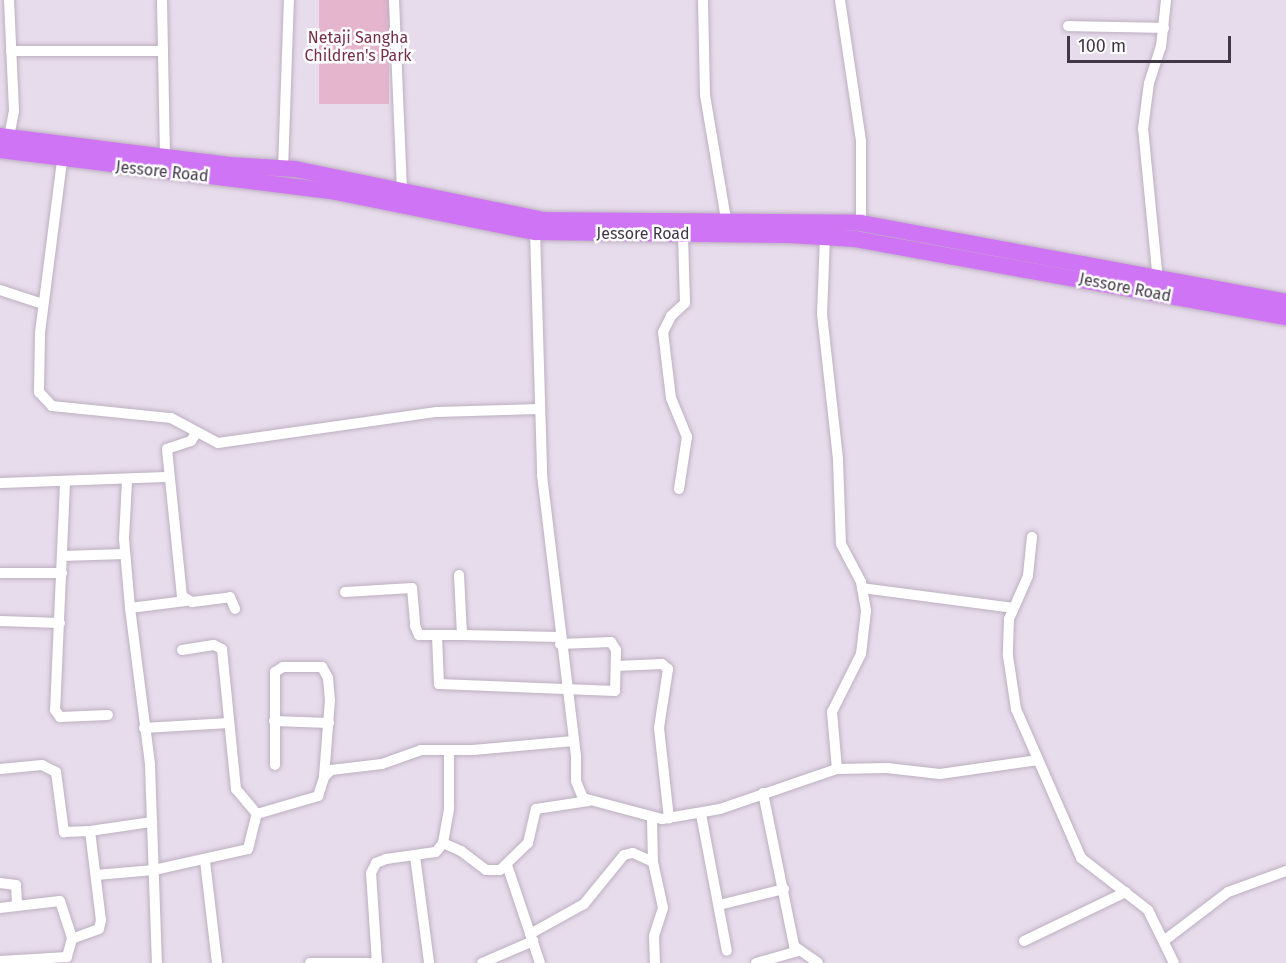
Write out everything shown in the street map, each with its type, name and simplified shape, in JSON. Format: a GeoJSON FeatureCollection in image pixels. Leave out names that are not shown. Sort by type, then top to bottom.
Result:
{"type":"FeatureCollection","features":[{"type":"Feature","properties":{"kind":"highway"},"geometry":{"type":"LineString","coordinates":[[3,141],[283,169],[544,220],[726,219],[861,223],[1158,288],[1286,302]]}},
{"type":"Feature","properties":{"kind":"highway","name":"Jessore Road"},"geometry":{"type":"LineString","coordinates":[[3,141],[62,161],[336,192],[535,232],[825,237],[1158,288],[1286,317]]}},
{"type":"Feature","properties":{"kind":"street"},"geometry":{"type":"LineString","coordinates":[[3,141],[14,111],[9,0]]}},
{"type":"Feature","properties":{"kind":"street"},"geometry":{"type":"LineString","coordinates":[[162,0],[165,158]]}},
{"type":"Feature","properties":{"kind":"street"},"geometry":{"type":"LineString","coordinates":[[283,169],[289,0]]}},
{"type":"Feature","properties":{"kind":"street"},"geometry":{"type":"LineString","coordinates":[[394,0],[402,192]]}},
{"type":"Feature","properties":{"kind":"street"},"geometry":{"type":"LineString","coordinates":[[703,0],[704,87],[726,219]]}},
{"type":"Feature","properties":{"kind":"street"},"geometry":{"type":"LineString","coordinates":[[840,0],[861,141],[861,223]]}},
{"type":"Feature","properties":{"kind":"street"},"geometry":{"type":"LineString","coordinates":[[1158,288],[1143,129],[1146,99],[1164,28],[1166,0]]}},
{"type":"Feature","properties":{"kind":"street"},"geometry":{"type":"LineString","coordinates":[[1068,26],[1164,28]]}},
{"type":"Feature","properties":{"kind":"street"},"geometry":{"type":"LineString","coordinates":[[11,51],[163,51]]}},
{"type":"Feature","properties":{"kind":"street"},"geometry":{"type":"LineString","coordinates":[[62,161],[43,304],[38,383],[43,400],[52,406],[171,418],[185,422],[196,433],[218,443],[240,442],[437,412],[539,409]]}},
{"type":"Feature","properties":{"kind":"street"},"geometry":{"type":"LineString","coordinates":[[535,232],[542,475],[578,790],[588,801]]}},
{"type":"Feature","properties":{"kind":"street"},"geometry":{"type":"LineString","coordinates":[[679,489],[687,437],[671,399],[663,332],[671,316],[686,303],[683,234]]}},
{"type":"Feature","properties":{"kind":"street"},"geometry":{"type":"LineString","coordinates":[[825,237],[822,314],[837,450],[841,544],[862,588],[865,641],[832,712],[837,769]]}},
{"type":"Feature","properties":{"kind":"street"},"geometry":{"type":"LineString","coordinates":[[0,290],[43,304]]}},
{"type":"Feature","properties":{"kind":"street"},"geometry":{"type":"LineString","coordinates":[[186,601],[180,585],[167,477],[167,449],[191,441],[196,433]]}},
{"type":"Feature","properties":{"kind":"street"},"geometry":{"type":"LineString","coordinates":[[0,483],[127,481],[167,477]]}},
{"type":"Feature","properties":{"kind":"street"},"geometry":{"type":"LineString","coordinates":[[127,481],[124,554],[144,728],[152,822],[157,963]]}},
{"type":"Feature","properties":{"kind":"street"},"geometry":{"type":"LineString","coordinates":[[65,483],[60,623],[55,675],[57,714],[60,717],[108,715]]}},
{"type":"Feature","properties":{"kind":"street"},"geometry":{"type":"LineString","coordinates":[[1032,537],[1028,576],[1013,608],[1008,632],[1011,686],[1017,709],[1081,858],[1101,876],[1148,910],[1165,940],[1174,963]]}},
{"type":"Feature","properties":{"kind":"street"},"geometry":{"type":"LineString","coordinates":[[62,556],[124,554]]}},
{"type":"Feature","properties":{"kind":"street"},"geometry":{"type":"LineString","coordinates":[[0,573],[62,573]]}},
{"type":"Feature","properties":{"kind":"street"},"geometry":{"type":"LineString","coordinates":[[459,575],[462,635]]}},
{"type":"Feature","properties":{"kind":"street"},"geometry":{"type":"LineString","coordinates":[[345,592],[412,588],[417,632],[437,636],[462,635],[611,642],[617,666],[615,691],[566,691],[439,684],[437,636]]}},
{"type":"Feature","properties":{"kind":"street"},"geometry":{"type":"LineString","coordinates":[[862,588],[1013,608]]}},
{"type":"Feature","properties":{"kind":"street"},"geometry":{"type":"LineString","coordinates":[[130,608],[225,596],[234,601],[235,609]]}},
{"type":"Feature","properties":{"kind":"street"},"geometry":{"type":"LineString","coordinates":[[0,621],[60,623]]}},
{"type":"Feature","properties":{"kind":"street"},"geometry":{"type":"LineString","coordinates":[[182,651],[214,645],[222,649],[236,789],[257,814]]}},
{"type":"Feature","properties":{"kind":"street"},"geometry":{"type":"LineString","coordinates":[[617,666],[662,664],[668,669],[659,728],[669,818]]}},
{"type":"Feature","properties":{"kind":"street"},"geometry":{"type":"LineString","coordinates":[[257,814],[318,796],[324,777],[329,723],[328,678],[322,667],[283,667],[275,672],[275,765]]}},
{"type":"Feature","properties":{"kind":"street"},"geometry":{"type":"LineString","coordinates":[[274,721],[329,723]]}},
{"type":"Feature","properties":{"kind":"street"},"geometry":{"type":"LineString","coordinates":[[144,728],[229,723]]}},
{"type":"Feature","properties":{"kind":"street"},"geometry":{"type":"LineString","coordinates":[[324,777],[341,767],[382,764],[409,751],[574,741]]}},
{"type":"Feature","properties":{"kind":"street"},"geometry":{"type":"LineString","coordinates":[[377,963],[369,884],[371,873],[376,863],[386,859],[436,852],[443,843],[449,808],[449,750]]}},
{"type":"Feature","properties":{"kind":"street"},"geometry":{"type":"LineString","coordinates":[[443,843],[461,851],[486,870],[500,870],[507,866],[528,843],[536,809],[588,801],[652,819],[669,818],[701,814],[837,769],[887,768],[940,774],[1038,760]]}},
{"type":"Feature","properties":{"kind":"street"},"geometry":{"type":"LineString","coordinates":[[0,769],[51,767],[57,780],[59,820],[64,831],[90,831],[152,822]]}},
{"type":"Feature","properties":{"kind":"street"},"geometry":{"type":"LineString","coordinates":[[763,793],[798,951],[818,963]]}},
{"type":"Feature","properties":{"kind":"street"},"geometry":{"type":"LineString","coordinates":[[96,876],[153,870],[205,861],[248,849],[257,814]]}},
{"type":"Feature","properties":{"kind":"street"},"geometry":{"type":"LineString","coordinates":[[701,814],[727,951]]}},
{"type":"Feature","properties":{"kind":"street"},"geometry":{"type":"LineString","coordinates":[[652,819],[653,862],[663,908],[654,936],[655,963]]}},
{"type":"Feature","properties":{"kind":"street"},"geometry":{"type":"LineString","coordinates":[[72,939],[101,926],[90,831]]}},
{"type":"Feature","properties":{"kind":"street"},"geometry":{"type":"LineString","coordinates":[[482,963],[531,937],[584,904],[624,855],[633,853],[653,862]]}},
{"type":"Feature","properties":{"kind":"street"},"geometry":{"type":"LineString","coordinates":[[415,856],[429,963]]}},
{"type":"Feature","properties":{"kind":"street"},"geometry":{"type":"LineString","coordinates":[[205,861],[217,963]]}},
{"type":"Feature","properties":{"kind":"street"},"geometry":{"type":"LineString","coordinates":[[507,866],[540,963]]}},
{"type":"Feature","properties":{"kind":"street"},"geometry":{"type":"LineString","coordinates":[[1165,940],[1228,892],[1286,871]]}},
{"type":"Feature","properties":{"kind":"street"},"geometry":{"type":"LineString","coordinates":[[0,883],[15,885],[17,906]]}},
{"type":"Feature","properties":{"kind":"street"},"geometry":{"type":"LineString","coordinates":[[719,905],[783,888]]}},
{"type":"Feature","properties":{"kind":"street"},"geometry":{"type":"LineString","coordinates":[[1024,941],[1126,892]]}},
{"type":"Feature","properties":{"kind":"street"},"geometry":{"type":"LineString","coordinates":[[0,908],[60,901],[72,939],[69,954],[63,958],[0,961]]}},
{"type":"Feature","properties":{"kind":"street"},"geometry":{"type":"LineString","coordinates":[[756,963],[798,951]]}},
{"type":"Feature","properties":{"kind":"street"},"geometry":{"type":"LineString","coordinates":[[310,963],[371,963]]}},
{"type":"Feature","properties":{"kind":"shaded area"},"geometry":{"type":"Polygon","coordinates":[[[0,0],[1286,0],[1286,963],[0,963],[0,0]]]}},
{"type":"Feature","properties":{"kind":"green space","name":"Netaji Sangha Children's Park"},"geometry":{"type":"Polygon","coordinates":[[[319,0],[389,0],[389,104],[319,104],[319,0]]]}}]}
